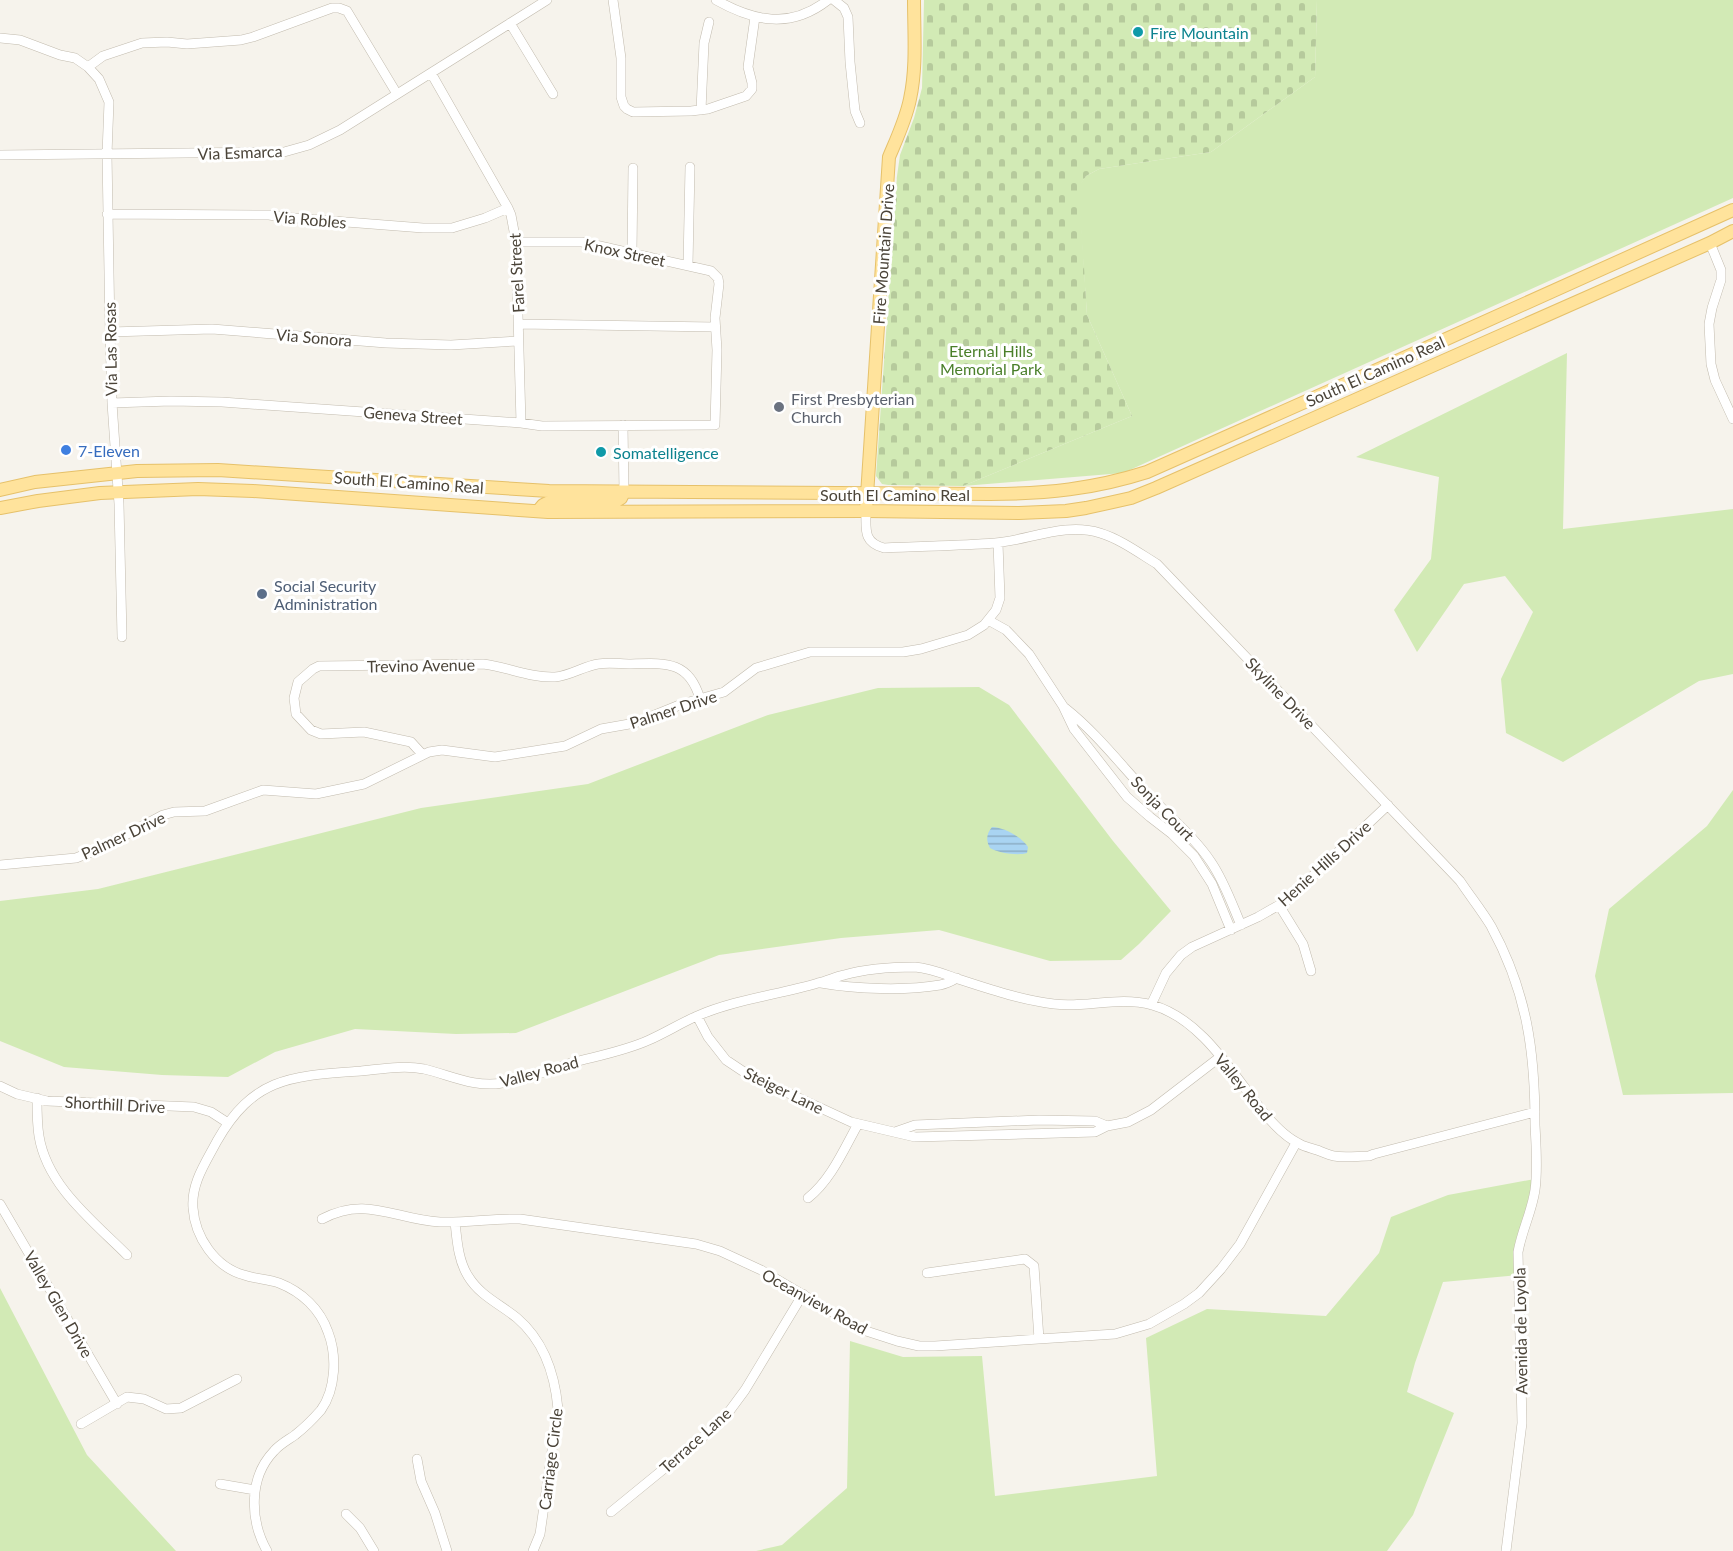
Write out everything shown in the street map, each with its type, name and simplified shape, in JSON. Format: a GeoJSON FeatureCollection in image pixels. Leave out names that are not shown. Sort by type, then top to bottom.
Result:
{"type":"FeatureCollection","features":[{"type":"Feature","properties":{"kind":"main road","name":"Fire Mountain Drive"},"geometry":{"type":"LineString","coordinates":[[866,512],[890,157],[908,110],[914,75],[914,0]]}},
{"type":"Feature","properties":{"kind":"main road","name":"South El Camino Real"},"geometry":{"type":"LineString","coordinates":[[0,490],[35,482],[137,471],[218,471],[524,490],[1035,494],[1066,491],[1121,480],[1147,472],[1733,210]]}},
{"type":"Feature","properties":{"kind":"main road","name":"South El Camino Real"},"geometry":{"type":"LineString","coordinates":[[0,508],[38,501],[118,492],[189,489],[253,491],[538,511],[1045,513],[1086,508],[1131,498],[1193,472],[1733,231]]}},
{"type":"Feature","properties":{"kind":"main road"},"geometry":{"type":"LineString","coordinates":[[538,511],[549,502],[616,501],[624,492]]}},
{"type":"Feature","properties":{"kind":"street","name":"Via Esmarca"},"geometry":{"type":"LineString","coordinates":[[0,155],[284,152],[309,145],[340,130],[547,0]]}},
{"type":"Feature","properties":{"kind":"street"},"geometry":{"type":"LineString","coordinates":[[613,0],[621,58],[621,98],[624,106],[633,112],[708,110],[746,96],[752,89],[748,67],[755,17]]}},
{"type":"Feature","properties":{"kind":"street"},"geometry":{"type":"LineString","coordinates":[[716,0],[730,8],[767,20],[796,18],[816,10],[828,0]]}},
{"type":"Feature","properties":{"kind":"street"},"geometry":{"type":"LineString","coordinates":[[834,0],[844,8],[848,17],[855,111],[860,123]]}},
{"type":"Feature","properties":{"kind":"street"},"geometry":{"type":"LineString","coordinates":[[0,38],[20,40],[60,55],[75,58],[88,67],[103,56],[142,43],[187,44],[241,40],[332,8],[339,8],[347,11],[397,94]]}},
{"type":"Feature","properties":{"kind":"street"},"geometry":{"type":"LineString","coordinates":[[701,110],[704,43],[709,22]]}},
{"type":"Feature","properties":{"kind":"street"},"geometry":{"type":"LineString","coordinates":[[510,23],[553,94]]}},
{"type":"Feature","properties":{"kind":"street","name":"Via Las Rosas"},"geometry":{"type":"LineString","coordinates":[[88,67],[99,79],[110,102],[107,214],[122,637]]}},
{"type":"Feature","properties":{"kind":"street","name":"Farel Street"},"geometry":{"type":"LineString","coordinates":[[431,73],[511,215],[516,242],[521,423]]}},
{"type":"Feature","properties":{"kind":"street"},"geometry":{"type":"LineString","coordinates":[[519,324],[715,327],[718,278],[711,271],[693,266],[690,167]]}},
{"type":"Feature","properties":{"kind":"street"},"geometry":{"type":"LineString","coordinates":[[632,252],[633,168]]}},
{"type":"Feature","properties":{"kind":"street","name":"Via Robles"},"geometry":{"type":"LineString","coordinates":[[107,214],[269,215],[282,218],[452,228],[508,208]]}},
{"type":"Feature","properties":{"kind":"street","name":"Knox Street"},"geometry":{"type":"LineString","coordinates":[[516,242],[582,242],[693,266]]}},
{"type":"Feature","properties":{"kind":"street"},"geometry":{"type":"LineString","coordinates":[[1710,243],[1721,270],[1721,280],[1709,324],[1711,364],[1715,380],[1733,419]]}},
{"type":"Feature","properties":{"kind":"street","name":"Geneva Street"},"geometry":{"type":"LineString","coordinates":[[112,403],[222,402],[542,426],[715,425],[717,350],[715,327]]}},
{"type":"Feature","properties":{"kind":"street","name":"Via Sonora"},"geometry":{"type":"LineString","coordinates":[[110,332],[212,329],[386,343],[451,345],[518,341]]}},
{"type":"Feature","properties":{"kind":"street"},"geometry":{"type":"LineString","coordinates":[[623,425],[624,492]]}},
{"type":"Feature","properties":{"kind":"street","name":"Skyline Drive"},"geometry":{"type":"LineString","coordinates":[[866,512],[866,532],[874,545],[884,548],[998,543],[1054,531],[1081,530],[1099,532],[1157,564],[1460,881],[1490,924],[1508,961],[1519,991],[1531,1043],[1535,1112]]}},
{"type":"Feature","properties":{"kind":"street"},"geometry":{"type":"LineString","coordinates":[[988,620],[996,610],[1000,598],[998,543]]}},
{"type":"Feature","properties":{"kind":"street","name":"Palmer Drive"},"geometry":{"type":"LineString","coordinates":[[0,865],[75,858],[101,848],[163,815],[174,812],[205,811],[263,790],[316,794],[364,784],[422,754],[442,750],[495,757],[565,746],[601,729],[635,723],[682,704],[724,692],[756,668],[810,652],[914,650],[968,634],[984,625],[988,620]]}},
{"type":"Feature","properties":{"kind":"street","name":"Sonja Court"},"geometry":{"type":"LineString","coordinates":[[988,620],[1006,630],[1029,654],[1063,706],[1074,729],[1126,797],[1172,834],[1194,856],[1212,884],[1231,930]]}},
{"type":"Feature","properties":{"kind":"street","name":"Trevino Avenue"},"geometry":{"type":"LineString","coordinates":[[422,754],[411,742],[364,732],[321,734],[311,730],[296,714],[294,698],[298,682],[319,666],[483,664],[534,677],[558,677],[598,664],[666,663],[689,676],[700,699]]}},
{"type":"Feature","properties":{"kind":"street","name":"Sonja Court"},"geometry":{"type":"LineString","coordinates":[[1063,706],[1084,723],[1153,799],[1190,835],[1218,873],[1241,925]]}},
{"type":"Feature","properties":{"kind":"street","name":"Henie Hills Drive"},"geometry":{"type":"LineString","coordinates":[[1151,1005],[1166,973],[1181,955],[1192,947],[1258,917],[1286,901],[1388,805]]}},
{"type":"Feature","properties":{"kind":"street"},"geometry":{"type":"LineString","coordinates":[[1279,905],[1303,944],[1311,971]]}},
{"type":"Feature","properties":{"kind":"street","name":"Valley Road"},"geometry":{"type":"LineString","coordinates":[[228,1123],[243,1105],[260,1092],[278,1082],[304,1075],[419,1068],[477,1084],[502,1083],[645,1042],[698,1016],[737,1002],[862,971],[917,967],[942,972],[1012,996],[1058,1005],[1122,1001],[1151,1005],[1170,1012],[1188,1023],[1202,1036],[1272,1123],[1296,1143],[1335,1157],[1369,1156],[1535,1112]]}},
{"type":"Feature","properties":{"kind":"street","name":"Valley Road"},"geometry":{"type":"LineString","coordinates":[[820,983],[839,986],[908,987],[941,985],[957,978]]}},
{"type":"Feature","properties":{"kind":"street","name":"Steiger Lane"},"geometry":{"type":"LineString","coordinates":[[698,1016],[708,1037],[726,1060],[747,1074],[851,1122],[915,1137],[1095,1132],[1107,1126],[1128,1122],[1151,1110],[1220,1057]]}},
{"type":"Feature","properties":{"kind":"street","name":"Shorthill Drive"},"geometry":{"type":"LineString","coordinates":[[0,1086],[17,1094],[47,1101],[194,1107],[211,1112],[228,1123]]}},
{"type":"Feature","properties":{"kind":"street"},"geometry":{"type":"LineString","coordinates":[[36,1098],[39,1137],[54,1177],[72,1201],[127,1255]]}},
{"type":"Feature","properties":{"kind":"street","name":"Avenida de Loyola"},"geometry":{"type":"LineString","coordinates":[[1506,1551],[1522,1423],[1518,1252],[1533,1204],[1536,1186],[1535,1112]]}},
{"type":"Feature","properties":{"kind":"street","name":"Steiger Lane"},"geometry":{"type":"LineString","coordinates":[[894,1132],[915,1125],[1039,1120],[1095,1122],[1107,1126]]}},
{"type":"Feature","properties":{"kind":"street"},"geometry":{"type":"LineString","coordinates":[[228,1123],[198,1175],[193,1212],[200,1236],[213,1255],[232,1271],[277,1282],[300,1294],[314,1307],[326,1326],[334,1347],[335,1370],[321,1409],[297,1433],[276,1448],[260,1473],[254,1503],[258,1530],[267,1551]]}},
{"type":"Feature","properties":{"kind":"street"},"geometry":{"type":"LineString","coordinates":[[808,1198],[819,1190],[826,1180],[858,1124]]}},
{"type":"Feature","properties":{"kind":"street","name":"Oceanview Road"},"geometry":{"type":"LineString","coordinates":[[322,1219],[333,1213],[361,1208],[377,1209],[414,1219],[441,1222],[520,1219],[696,1244],[720,1251],[761,1270],[863,1330],[919,1346],[1115,1334],[1149,1324],[1184,1304],[1221,1269],[1240,1244],[1296,1143]]}},
{"type":"Feature","properties":{"kind":"street","name":"Valley Glen Drive"},"geometry":{"type":"LineString","coordinates":[[0,1204],[117,1404]]}},
{"type":"Feature","properties":{"kind":"street","name":"Carriage Circle"},"geometry":{"type":"LineString","coordinates":[[455,1222],[459,1254],[467,1275],[480,1293],[516,1318],[527,1329],[541,1347],[552,1373],[558,1409],[542,1520],[533,1551]]}},
{"type":"Feature","properties":{"kind":"street"},"geometry":{"type":"LineString","coordinates":[[927,1273],[1025,1259],[1034,1266],[1039,1339]]}},
{"type":"Feature","properties":{"kind":"street","name":"Terrace Lane"},"geometry":{"type":"LineString","coordinates":[[611,1512],[709,1432],[728,1413],[745,1390],[803,1294]]}},
{"type":"Feature","properties":{"kind":"street"},"geometry":{"type":"LineString","coordinates":[[81,1424],[127,1397],[144,1399],[166,1408],[181,1408],[237,1379]]}},
{"type":"Feature","properties":{"kind":"street"},"geometry":{"type":"LineString","coordinates":[[417,1459],[421,1481],[435,1513],[447,1551]]}},
{"type":"Feature","properties":{"kind":"street"},"geometry":{"type":"LineString","coordinates":[[220,1484],[255,1490]]}},
{"type":"Feature","properties":{"kind":"street"},"geometry":{"type":"LineString","coordinates":[[346,1514],[360,1528],[374,1551]]}},
{"type":"Feature","properties":{"kind":"green space","name":"Eternal Hills Memorial Park"},"geometry":{"type":"Polygon","coordinates":[[[924,0],[1317,0],[1315,77],[1211,152],[1099,169],[1086,176],[1079,187],[1087,315],[1132,416],[963,486],[888,485],[882,484],[876,476],[897,176],[900,155],[922,88],[924,0]]]}},
{"type":"Feature","properties":{"kind":"green space"},"geometry":{"type":"Polygon","coordinates":[[[1317,0],[1733,0],[1733,198],[1123,473],[963,486],[1132,416],[1087,315],[1078,187],[1086,176],[1099,169],[1211,152],[1315,77],[1317,0]]]}},
{"type":"Feature","properties":{"kind":"green space"},"geometry":{"type":"Polygon","coordinates":[[[1567,353],[1563,529],[1733,509],[1733,674],[1699,681],[1563,762],[1506,733],[1501,679],[1533,612],[1505,576],[1464,584],[1417,652],[1394,610],[1431,559],[1439,477],[1356,457],[1567,353]]]}},
{"type":"Feature","properties":{"kind":"green space"},"geometry":{"type":"Polygon","coordinates":[[[979,687],[1009,705],[1113,841],[1171,911],[1121,960],[1050,961],[939,930],[841,938],[719,955],[516,1033],[456,1034],[355,1029],[275,1052],[228,1077],[162,1075],[64,1067],[0,1041],[0,901],[98,889],[421,808],[588,784],[768,715],[878,688],[979,687]]]}},
{"type":"Feature","properties":{"kind":"green space"},"geometry":{"type":"Polygon","coordinates":[[[1733,790],[1733,1093],[1623,1095],[1595,976],[1609,909],[1707,826],[1733,790]]]}},
{"type":"Feature","properties":{"kind":"green space"},"geometry":{"type":"Polygon","coordinates":[[[1540,1178],[1520,1241],[1519,1275],[1443,1282],[1407,1392],[1454,1413],[1413,1515],[1387,1551],[756,1551],[782,1545],[847,1488],[850,1341],[903,1357],[982,1356],[995,1496],[1157,1476],[1146,1338],[1207,1309],[1326,1316],[1379,1253],[1391,1217],[1448,1195],[1540,1178]]]}},
{"type":"Feature","properties":{"kind":"green space"},"geometry":{"type":"Polygon","coordinates":[[[0,1288],[87,1455],[176,1551],[0,1551],[0,1288]]]}},
{"type":"Feature","properties":{"kind":"water"},"geometry":{"type":"Polygon","coordinates":[[[992,827],[1017,836],[1028,847],[1027,853],[1008,854],[990,848],[987,838],[992,827]]]}},
{"type":"Feature","properties":{"kind":"place","name":"Fire Mountain"},"geometry":{"type":"Point","coordinates":[1138,32]}},
{"type":"Feature","properties":{"kind":"place","name":"First Presbyterian Church"},"geometry":{"type":"Point","coordinates":[779,407]}},
{"type":"Feature","properties":{"kind":"place","name":"7-Eleven"},"geometry":{"type":"Point","coordinates":[66,450]}},
{"type":"Feature","properties":{"kind":"place","name":"Somatelligence"},"geometry":{"type":"Point","coordinates":[601,452]}},
{"type":"Feature","properties":{"kind":"place","name":"Social Security Administration"},"geometry":{"type":"Point","coordinates":[262,594]}}]}
